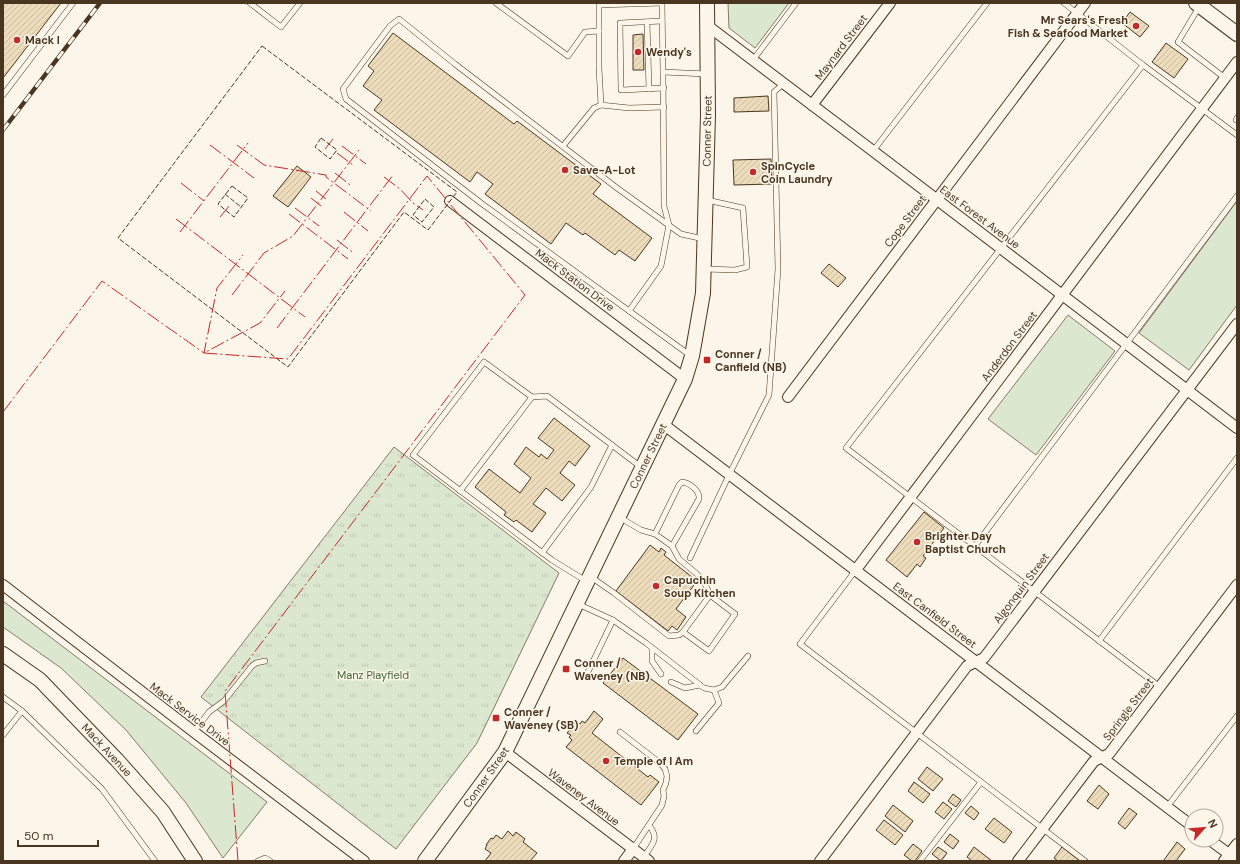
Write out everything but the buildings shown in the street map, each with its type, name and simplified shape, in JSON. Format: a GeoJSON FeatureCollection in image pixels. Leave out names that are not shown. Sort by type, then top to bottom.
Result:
{"type":"FeatureCollection","features":[{"type":"Feature","properties":{"kind":"main road","name":"Conner Street"},"geometry":{"type":"LineString","coordinates":[[425,861],[505,752],[685,379],[692,356],[704,292],[708,74],[707,3]]}},
{"type":"Feature","properties":{"kind":"main road"},"geometry":{"type":"LineString","coordinates":[[1198,5],[1237,34]]}},
{"type":"Feature","properties":{"kind":"main road","name":"Mack Avenue"},"geometry":{"type":"LineString","coordinates":[[3,654],[40,680],[117,760],[163,812],[195,861]]}},
{"type":"Feature","properties":{"kind":"street","name":"Maynard Street"},"geometry":{"type":"LineString","coordinates":[[812,105],[890,3]]}},
{"type":"Feature","properties":{"kind":"street","name":"Cope Street"},"geometry":{"type":"LineString","coordinates":[[788,397],[1085,3]]}},
{"type":"Feature","properties":{"kind":"street","name":"East Forest Avenue"},"geometry":{"type":"LineString","coordinates":[[708,26],[1237,428]]}},
{"type":"Feature","properties":{"kind":"street","name":"Anderdon Street"},"geometry":{"type":"LineString","coordinates":[[855,571],[1237,62]]}},
{"type":"Feature","properties":{"kind":"street","name":"Mack Station Drive"},"geometry":{"type":"LineString","coordinates":[[450,201],[685,379]]}},
{"type":"Feature","properties":{"kind":"street","name":"Algonquin Street"},"geometry":{"type":"LineString","coordinates":[[820,861],[967,666],[984,658],[1237,324]]}},
{"type":"Feature","properties":{"kind":"street","name":"East Canfield Street"},"geometry":{"type":"LineString","coordinates":[[663,424],[1184,820]]}},
{"type":"Feature","properties":{"kind":"street","name":"Mack Service Drive"},"geometry":{"type":"LineString","coordinates":[[3,585],[364,861]]}},
{"type":"Feature","properties":{"kind":"street","name":"Springle Street"},"geometry":{"type":"LineString","coordinates":[[1018,861],[1094,761],[1109,754],[1237,585]]}},
{"type":"Feature","properties":{"kind":"street","name":"Waveney Avenue"},"geometry":{"type":"LineString","coordinates":[[505,752],[647,859]]}},
{"type":"Feature","properties":{"kind":"street"},"geometry":{"type":"LineString","coordinates":[[1218,848],[1230,859],[1237,844]]}},
{"type":"Feature","properties":{"kind":"street"},"geometry":{"type":"LineString","coordinates":[[624,861],[633,849]]}},
{"type":"Feature","properties":{"kind":"lane"},"geometry":{"type":"LineString","coordinates":[[3,96],[73,3]]}},
{"type":"Feature","properties":{"kind":"lane"},"geometry":{"type":"LineString","coordinates":[[250,3],[281,27],[300,3]]}},
{"type":"Feature","properties":{"kind":"lane"},"geometry":{"type":"LineString","coordinates":[[496,3],[568,56],[585,32],[599,31]]}},
{"type":"Feature","properties":{"kind":"lane"},"geometry":{"type":"LineString","coordinates":[[601,105],[599,68],[600,5],[662,3],[664,206],[669,225],[661,266],[629,311]]}},
{"type":"Feature","properties":{"kind":"lane"},"geometry":{"type":"LineString","coordinates":[[752,60],[796,3]]}},
{"type":"Feature","properties":{"kind":"lane"},"geometry":{"type":"LineString","coordinates":[[873,151],[987,3]]}},
{"type":"Feature","properties":{"kind":"lane"},"geometry":{"type":"LineString","coordinates":[[1064,3],[1143,65],[1237,134]]}},
{"type":"Feature","properties":{"kind":"lane"},"geometry":{"type":"LineString","coordinates":[[1198,5],[1178,42],[1225,78]]}},
{"type":"Feature","properties":{"kind":"lane"},"geometry":{"type":"LineString","coordinates":[[692,356],[481,203],[346,99],[343,89],[390,26],[399,19],[460,68],[617,188],[681,234],[705,239]]}},
{"type":"Feature","properties":{"kind":"lane"},"geometry":{"type":"LineString","coordinates":[[662,21],[620,23],[621,90],[664,88]]}},
{"type":"Feature","properties":{"kind":"lane"},"geometry":{"type":"LineString","coordinates":[[648,22],[649,89]]}},
{"type":"Feature","properties":{"kind":"lane"},"geometry":{"type":"LineString","coordinates":[[1143,65],[846,448],[1160,687]]}},
{"type":"Feature","properties":{"kind":"lane"},"geometry":{"type":"LineString","coordinates":[[663,72],[708,74]]}},
{"type":"Feature","properties":{"kind":"lane"},"geometry":{"type":"LineString","coordinates":[[690,558],[769,395],[778,269],[774,92],[783,84]]}},
{"type":"Feature","properties":{"kind":"lane"},"geometry":{"type":"LineString","coordinates":[[563,146],[594,108],[601,105],[629,108],[664,107]]}},
{"type":"Feature","properties":{"kind":"lane"},"geometry":{"type":"LineString","coordinates":[[975,546],[1127,345],[1237,196]]}},
{"type":"Feature","properties":{"kind":"lane"},"geometry":{"type":"LineString","coordinates":[[704,269],[735,270],[747,267],[743,208],[706,200]]}},
{"type":"Feature","properties":{"kind":"lane"},"geometry":{"type":"LineString","coordinates":[[642,468],[547,396],[532,397],[484,362],[413,455],[552,560],[614,593],[669,636],[679,635],[683,632],[710,595]]}},
{"type":"Feature","properties":{"kind":"lane"},"geometry":{"type":"LineString","coordinates":[[460,491],[532,397]]}},
{"type":"Feature","properties":{"kind":"lane"},"geometry":{"type":"LineString","coordinates":[[542,552],[591,487],[612,445]]}},
{"type":"Feature","properties":{"kind":"lane"},"geometry":{"type":"LineString","coordinates":[[1099,641],[1237,458]]}},
{"type":"Feature","properties":{"kind":"lane"},"geometry":{"type":"LineString","coordinates":[[655,534],[679,485],[682,482],[686,482],[697,491],[699,494],[699,499],[672,546]]}},
{"type":"Feature","properties":{"kind":"lane"},"geometry":{"type":"LineString","coordinates":[[619,517],[641,530],[655,534],[672,546],[679,559],[697,574],[705,584],[710,595],[735,614],[708,650],[683,632]]}},
{"type":"Feature","properties":{"kind":"lane","name":"Anderdon Street"},"geometry":{"type":"LineString","coordinates":[[855,571],[800,644],[917,733]]}},
{"type":"Feature","properties":{"kind":"lane"},"geometry":{"type":"LineString","coordinates":[[577,604],[613,620],[704,688],[714,690],[722,687],[748,656]]}},
{"type":"Feature","properties":{"kind":"lane"},"geometry":{"type":"LineString","coordinates":[[586,676],[613,620]]}},
{"type":"Feature","properties":{"kind":"lane"},"geometry":{"type":"LineString","coordinates":[[652,648],[652,662],[661,674]]}},
{"type":"Feature","properties":{"kind":"lane"},"geometry":{"type":"LineString","coordinates":[[194,732],[209,712],[224,701],[252,666],[256,663],[265,661]]}},
{"type":"Feature","properties":{"kind":"lane"},"geometry":{"type":"LineString","coordinates":[[671,682],[685,688],[700,686]]}},
{"type":"Feature","properties":{"kind":"lane"},"geometry":{"type":"LineString","coordinates":[[696,731],[719,703],[714,690]]}},
{"type":"Feature","properties":{"kind":"lane"},"geometry":{"type":"LineString","coordinates":[[3,697],[22,711],[102,789],[155,861]]}},
{"type":"Feature","properties":{"kind":"lane"},"geometry":{"type":"LineString","coordinates":[[3,735],[22,711]]}},
{"type":"Feature","properties":{"kind":"lane"},"geometry":{"type":"LineString","coordinates":[[1167,807],[1237,716]]}},
{"type":"Feature","properties":{"kind":"lane"},"geometry":{"type":"LineString","coordinates":[[620,732],[660,763],[667,776],[663,790],[664,796],[662,805],[633,849]]}},
{"type":"Feature","properties":{"kind":"lane"},"geometry":{"type":"LineString","coordinates":[[917,733],[1085,861]]}},
{"type":"Feature","properties":{"kind":"lane"},"geometry":{"type":"LineString","coordinates":[[920,861],[981,782]]}},
{"type":"Feature","properties":{"kind":"lane"},"geometry":{"type":"LineString","coordinates":[[647,859],[656,836],[654,830],[649,825]]}},
{"type":"Feature","properties":{"kind":"lane"},"geometry":{"type":"LineString","coordinates":[[258,861],[265,858],[270,861]]}},
{"type":"Feature","properties":{"kind":"green space"},"geometry":{"type":"Polygon","coordinates":[[[728,3],[789,3],[755,48],[729,28],[728,3]]]}},
{"type":"Feature","properties":{"kind":"green space"},"geometry":{"type":"Polygon","coordinates":[[[1237,201],[1237,305],[1189,370],[1139,333],[1237,201]]]}},
{"type":"Feature","properties":{"kind":"green space"},"geometry":{"type":"Polygon","coordinates":[[[1068,315],[1115,351],[1036,455],[988,419],[1068,315]]]}},
{"type":"Feature","properties":{"kind":"green space","name":"Manz Playfield"},"geometry":{"type":"Polygon","coordinates":[[[394,447],[559,573],[477,743],[396,849],[201,697],[394,447]]]}},
{"type":"Feature","properties":{"kind":"green space"},"geometry":{"type":"Polygon","coordinates":[[[3,601],[267,802],[223,858],[186,803],[126,730],[61,668],[3,627],[3,601]]]}},
{"type":"Feature","properties":{"kind":"railway"},"geometry":{"type":"LineString","coordinates":[[3,130],[100,3]]}},
{"type":"Feature","properties":{"kind":"fence"},"geometry":{"type":"LineString","coordinates":[[262,46],[457,192],[428,230],[404,212],[288,367],[118,238],[262,46]]}},
{"type":"Feature","properties":{"kind":"fence"},"geometry":{"type":"LineString","coordinates":[[321,138],[337,150],[330,159],[315,147],[321,138]]}},
{"type":"Feature","properties":{"kind":"fence"},"geometry":{"type":"LineString","coordinates":[[232,186],[248,198],[234,217],[218,204],[232,186]]}},
{"type":"Feature","properties":{"kind":"fence"},"geometry":{"type":"LineString","coordinates":[[225,194],[241,207]]}},
{"type":"Feature","properties":{"kind":"fence"},"geometry":{"type":"LineString","coordinates":[[425,199],[434,207],[422,222],[413,215],[425,199]]}},
{"type":"Feature","properties":{"kind":"power"},"geometry":{"type":"LineString","coordinates":[[325,149],[333,139]]}},
{"type":"Feature","properties":{"kind":"power"},"geometry":{"type":"LineString","coordinates":[[180,232],[248,143]]}},
{"type":"Feature","properties":{"kind":"power"},"geometry":{"type":"LineString","coordinates":[[210,145],[254,178]]}},
{"type":"Feature","properties":{"kind":"power"},"geometry":{"type":"LineString","coordinates":[[237,145],[264,165],[326,175],[326,177],[371,211]]}},
{"type":"Feature","properties":{"kind":"power"},"geometry":{"type":"LineString","coordinates":[[342,146],[366,164]]}},
{"type":"Feature","properties":{"kind":"power"},"geometry":{"type":"LineString","coordinates":[[232,295],[264,253],[293,236],[359,150]]}},
{"type":"Feature","properties":{"kind":"power"},"geometry":{"type":"LineString","coordinates":[[337,153],[353,165]]}},
{"type":"Feature","properties":{"kind":"power"},"geometry":{"type":"LineString","coordinates":[[335,173],[350,185]]}},
{"type":"Feature","properties":{"kind":"power"},"geometry":{"type":"LineString","coordinates":[[277,328],[393,175]]}},
{"type":"Feature","properties":{"kind":"power"},"geometry":{"type":"LineString","coordinates":[[238,861],[225,691],[525,295],[427,176],[288,359],[204,353],[260,323],[285,291]]}},
{"type":"Feature","properties":{"kind":"power"},"geometry":{"type":"LineString","coordinates":[[384,177],[423,210]]}},
{"type":"Feature","properties":{"kind":"power"},"geometry":{"type":"LineString","coordinates":[[181,183],[204,201]]}},
{"type":"Feature","properties":{"kind":"power"},"geometry":{"type":"LineString","coordinates":[[316,191],[326,199]]}},
{"type":"Feature","properties":{"kind":"power"},"geometry":{"type":"LineString","coordinates":[[311,198],[321,206]]}},
{"type":"Feature","properties":{"kind":"power"},"geometry":{"type":"LineString","coordinates":[[220,217],[230,205]]}},
{"type":"Feature","properties":{"kind":"power"},"geometry":{"type":"LineString","coordinates":[[295,208],[319,226]]}},
{"type":"Feature","properties":{"kind":"power"},"geometry":{"type":"LineString","coordinates":[[344,212],[368,231]]}},
{"type":"Feature","properties":{"kind":"power"},"geometry":{"type":"LineString","coordinates":[[289,214],[348,259]]}},
{"type":"Feature","properties":{"kind":"power"},"geometry":{"type":"LineString","coordinates":[[176,219],[305,317]]}},
{"type":"Feature","properties":{"kind":"power"},"geometry":{"type":"LineString","coordinates":[[337,240],[352,252]]}},
{"type":"Feature","properties":{"kind":"power"},"geometry":{"type":"LineString","coordinates":[[3,412],[102,281],[204,353],[217,288],[243,255]]}},
{"type":"Feature","properties":{"kind":"place","name":"Mr Sears's Fresh Fish & Seafood Market"},"geometry":{"type":"Point","coordinates":[1136,26]}},
{"type":"Feature","properties":{"kind":"place","name":"Mack I"},"geometry":{"type":"Point","coordinates":[17,40]}},
{"type":"Feature","properties":{"kind":"place","name":"Wendy's"},"geometry":{"type":"Point","coordinates":[638,52]}},
{"type":"Feature","properties":{"kind":"place","name":"Save-A-Lot"},"geometry":{"type":"Point","coordinates":[565,170]}},
{"type":"Feature","properties":{"kind":"place","name":"SpinCycle Coin Laundry"},"geometry":{"type":"Point","coordinates":[753,172]}},
{"type":"Feature","properties":{"kind":"place","name":"Conner / Canfield (NB)"},"geometry":{"type":"Point","coordinates":[707,360]}},
{"type":"Feature","properties":{"kind":"place","name":"Brighter Day Baptist Church"},"geometry":{"type":"Point","coordinates":[917,542]}},
{"type":"Feature","properties":{"kind":"place","name":"Capuchin Soup Kitchen"},"geometry":{"type":"Point","coordinates":[656,586]}},
{"type":"Feature","properties":{"kind":"place","name":"Conner / Waveney (NB)"},"geometry":{"type":"Point","coordinates":[566,669]}},
{"type":"Feature","properties":{"kind":"place","name":"Conner / Waveney (SB)"},"geometry":{"type":"Point","coordinates":[496,718]}},
{"type":"Feature","properties":{"kind":"place","name":"Temple of I Am"},"geometry":{"type":"Point","coordinates":[606,761]}}]}
